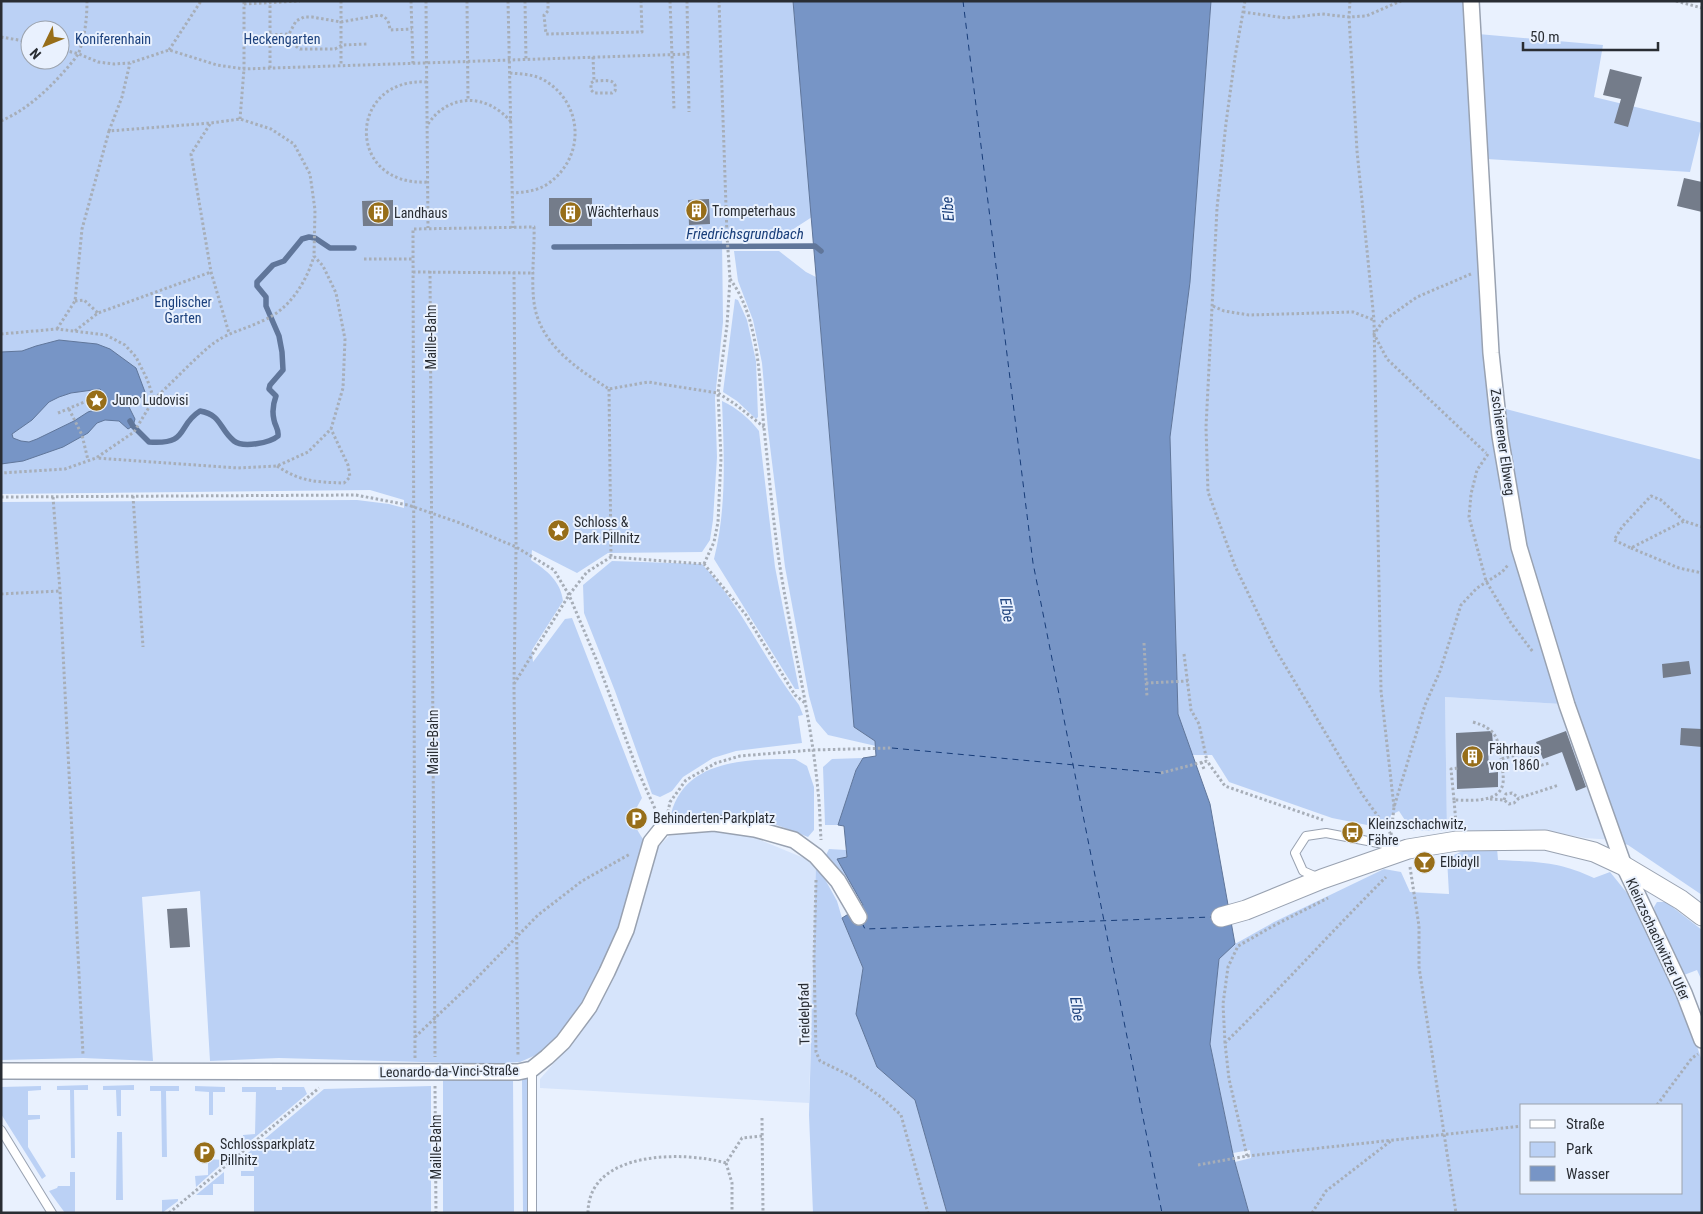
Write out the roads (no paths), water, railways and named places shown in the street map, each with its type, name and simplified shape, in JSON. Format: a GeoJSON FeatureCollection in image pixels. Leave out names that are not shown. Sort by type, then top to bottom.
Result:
{"type":"FeatureCollection","features":[{"type":"Feature","properties":{"kind":"street","name":"Zschierener Elbweg"},"geometry":{"type":"LineString","coordinates":[[1471,1],[1491,353],[1500,436],[1519,547],[1564,697],[1624,866]]}},
{"type":"Feature","properties":{"kind":"street","name":"Leonardo-da-Vinci-Straße"},"geometry":{"type":"LineString","coordinates":[[1,1071],[435,1072],[525,1070],[563,1042],[588,1007],[607,972],[626,930],[651,842],[663,827],[714,823],[755,829],[794,840],[816,856],[838,881],[859,917]]}},
{"type":"Feature","properties":{"kind":"street"},"geometry":{"type":"LineString","coordinates":[[1220,917],[1246,910],[1322,879],[1458,841],[1545,840],[1594,852],[1624,866],[1681,900],[1702,916]]}},
{"type":"Feature","properties":{"kind":"street","name":"Kleinzschachwitzer Ufer"},"geometry":{"type":"LineString","coordinates":[[1624,866],[1684,993],[1702,1040]]}},
{"type":"Feature","properties":{"kind":"lane"},"geometry":{"type":"LineString","coordinates":[[1322,879],[1303,871],[1295,854],[1306,836],[1326,833],[1409,856]]}},
{"type":"Feature","properties":{"kind":"lane"},"geometry":{"type":"LineString","coordinates":[[525,1070],[532,1213]]}},
{"type":"Feature","properties":{"kind":"lane"},"geometry":{"type":"LineString","coordinates":[[1,1130],[52,1213]]}},
{"type":"Feature","properties":{"kind":"water","name":"Elbe"},"geometry":{"type":"Polygon","coordinates":[[[793,1],[1211,1],[1190,282],[1170,437],[1178,714],[1210,804],[1235,944],[1219,959],[1210,1044],[1234,1159],[1249,1213],[947,1213],[915,1100],[877,1067],[856,1014],[863,968],[842,918],[863,905],[837,859],[847,857],[844,826],[838,825],[856,770],[863,758],[876,756],[875,741],[854,727],[793,1]]]}},
{"type":"Feature","properties":{"kind":"water"},"geometry":{"type":"Polygon","coordinates":[[[59,340],[97,344],[110,349],[136,368],[145,392],[136,403],[131,402],[129,407],[135,419],[133,426],[128,429],[119,421],[105,420],[97,423],[88,433],[63,447],[23,461],[1,464],[1,352],[22,351],[59,340]],[[100,389],[71,393],[59,397],[49,402],[32,420],[12,434],[13,438],[29,442],[37,439],[97,409],[106,402],[107,396],[100,389]]]}},
{"type":"Feature","properties":{"kind":"waterway"},"geometry":{"type":"LineString","coordinates":[[130,421],[149,442],[171,441],[181,433],[200,411],[216,419],[229,436],[238,443],[256,444],[269,441],[278,436],[273,414],[276,396],[269,389],[270,385],[283,370],[282,352],[279,336],[266,306],[266,297],[257,286],[257,282],[273,265],[284,261],[302,239],[315,238],[330,248],[354,248]]}},
{"type":"Feature","properties":{"kind":"waterway","name":"Friedrichsgrundbach"},"geometry":{"type":"LineString","coordinates":[[554,247],[815,246],[821,251]]}},
{"type":"Feature","properties":{"kind":"place","name":"Trompeterhaus"},"geometry":{"type":"Point","coordinates":[696,211]}},
{"type":"Feature","properties":{"kind":"place","name":"Wächterhaus"},"geometry":{"type":"Point","coordinates":[571,212]}},
{"type":"Feature","properties":{"kind":"place","name":"Landhaus"},"geometry":{"type":"Point","coordinates":[378,213]}},
{"type":"Feature","properties":{"kind":"place","name":"Juno Ludovisi"},"geometry":{"type":"Point","coordinates":[96,400]}},
{"type":"Feature","properties":{"kind":"place","name":"Schloss & Park Pillnitz"},"geometry":{"type":"Point","coordinates":[558,530]}},
{"type":"Feature","properties":{"kind":"place","name":"Fährhaus von 1860"},"geometry":{"type":"Point","coordinates":[1473,757]}},
{"type":"Feature","properties":{"kind":"place","name":"Behinderten-Parkplatz"},"geometry":{"type":"Point","coordinates":[637,818]}},
{"type":"Feature","properties":{"kind":"place","name":"Kleinzschachwitz, Fähre"},"geometry":{"type":"Point","coordinates":[1352,832]}},
{"type":"Feature","properties":{"kind":"place","name":"Elbidyll"},"geometry":{"type":"Point","coordinates":[1424,862]}},
{"type":"Feature","properties":{"kind":"place","name":"Schlossparkplatz Pillnitz"},"geometry":{"type":"Point","coordinates":[204,1152]}},
{"type":"Feature","properties":{"kind":"park label","name":"Koniferenhain"},"geometry":{"type":"Point","coordinates":[113,39]}},
{"type":"Feature","properties":{"kind":"park label","name":"Heckengarten"},"geometry":{"type":"Point","coordinates":[282,39]}},
{"type":"Feature","properties":{"kind":"park label","name":"Englischer Garten"},"geometry":{"type":"Point","coordinates":[183,310]}}]}
